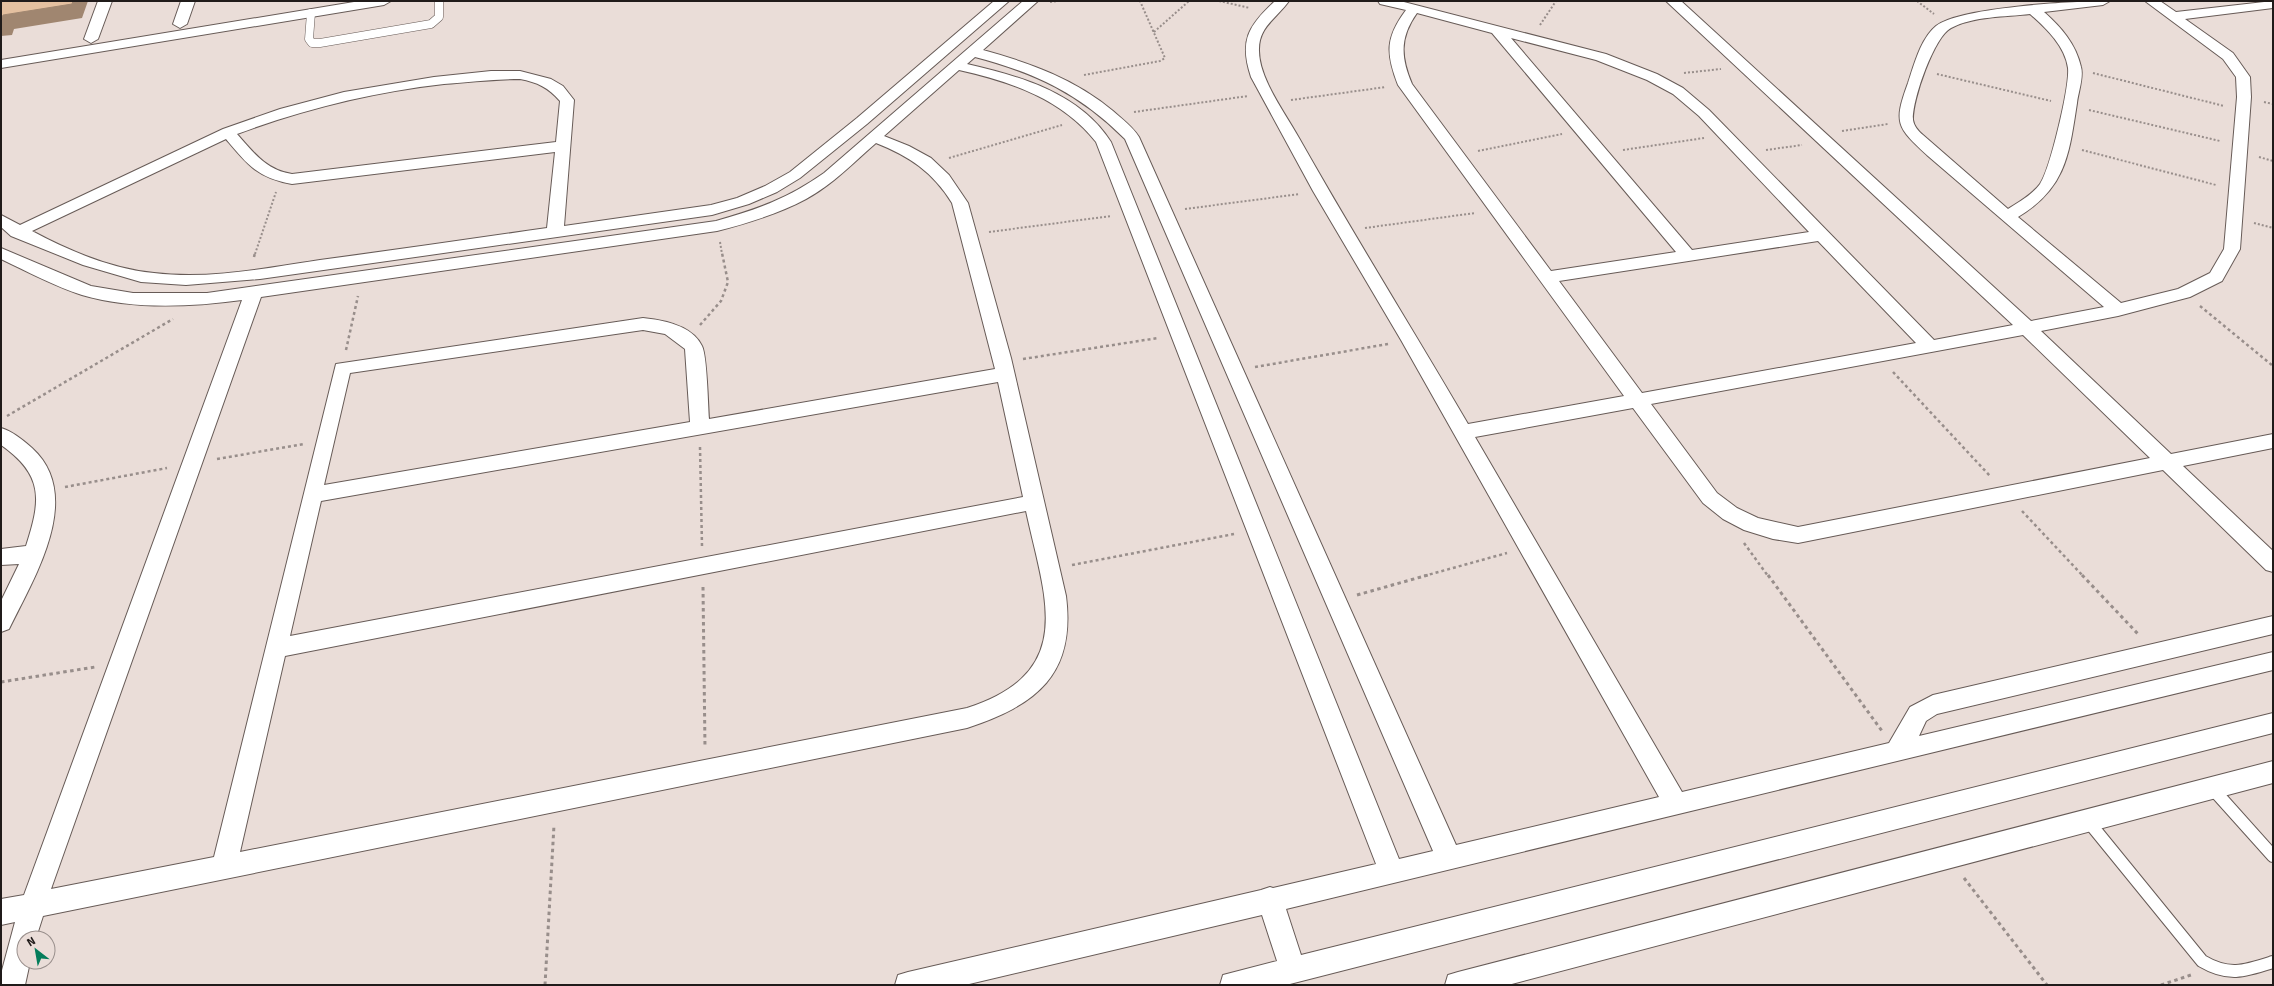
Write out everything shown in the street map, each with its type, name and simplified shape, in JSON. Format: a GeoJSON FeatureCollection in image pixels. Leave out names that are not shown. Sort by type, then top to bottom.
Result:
{"type":"FeatureCollection","features":[{"type":"Feature","properties":{"kind":"street"},"geometry":{"type":"LineString","coordinates":[[91,39],[106,1]]}},
{"type":"Feature","properties":{"kind":"street"},"geometry":{"type":"LineString","coordinates":[[180,24],[188,1]]}},
{"type":"Feature","properties":{"kind":"street"},"geometry":{"type":"LineString","coordinates":[[1,53],[322,1]]}},
{"type":"Feature","properties":{"kind":"street"},"geometry":{"type":"LineString","coordinates":[[1,64],[384,1]]}},
{"type":"Feature","properties":{"kind":"street"},"geometry":{"type":"LineString","coordinates":[[1,253],[59,280],[89,290],[132,298],[164,300],[207,299],[250,285],[555,234],[712,210],[743,201],[771,189],[795,175],[862,121],[1002,1]]}},
{"type":"Feature","properties":{"kind":"street"},"geometry":{"type":"LineString","coordinates":[[1,220],[18,232],[101,266],[142,277],[198,279],[250,285],[362,278],[718,226],[768,211],[802,195],[829,176],[876,138],[1031,1]]}},
{"type":"Feature","properties":{"kind":"street"},"geometry":{"type":"LineString","coordinates":[[1282,1],[1257,27],[1251,43],[1251,60],[1269,98],[1344,231],[1410,340],[1676,804]]}},
{"type":"Feature","properties":{"kind":"street"},"geometry":{"type":"LineString","coordinates":[[1385,1],[1601,57],[1652,77],[1678,91],[1704,113],[1726,135],[1930,348]]}},
{"type":"Feature","properties":{"kind":"street"},"geometry":{"type":"LineString","coordinates":[[1673,1],[2027,328],[2273,564]]}},
{"type":"Feature","properties":{"kind":"street"},"geometry":{"type":"LineString","coordinates":[[2102,1],[1973,16],[1955,21],[1941,29],[1932,38],[1927,51],[1907,106],[1906,121],[1915,137],[2118,310]]}},
{"type":"Feature","properties":{"kind":"street"},"geometry":{"type":"LineString","coordinates":[[1462,432],[1930,348],[2118,310],[2184,293],[2216,277],[2232,249],[2243,110],[2243,77],[2228,56],[2152,1]]}},
{"type":"Feature","properties":{"kind":"street"},"geometry":{"type":"LineString","coordinates":[[2174,16],[2273,4]]}},
{"type":"Feature","properties":{"kind":"street"},"geometry":{"type":"LineString","coordinates":[[1414,9],[1401,25],[1394,43],[1395,62],[1405,85],[1710,498],[1733,516],[1750,525],[1774,533],[1798,535],[2273,441]]}},
{"type":"Feature","properties":{"kind":"street"},"geometry":{"type":"LineString","coordinates":[[2007,216],[2030,202],[2047,185],[2056,169],[2075,69],[2072,54],[2063,39],[2050,24],[2032,9]]}},
{"type":"Feature","properties":{"kind":"street"},"geometry":{"type":"LineString","coordinates":[[1497,30],[1688,255]]}},
{"type":"Feature","properties":{"kind":"street"},"geometry":{"type":"LineString","coordinates":[[974,52],[1014,62],[1059,80],[1082,93],[1111,115],[1132,137],[1449,858]]}},
{"type":"Feature","properties":{"kind":"street"},"geometry":{"type":"LineString","coordinates":[[958,66],[995,74],[1028,85],[1058,100],[1083,119],[1103,140],[1391,871]]}},
{"type":"Feature","properties":{"kind":"street"},"geometry":{"type":"LineString","coordinates":[[18,232],[228,132],[317,104],[383,89],[499,75],[524,76],[544,80],[559,88],[566,100],[555,234]]}},
{"type":"Feature","properties":{"kind":"street"},"geometry":{"type":"LineString","coordinates":[[228,132],[262,171],[280,178],[304,179],[563,146]]}},
{"type":"Feature","properties":{"kind":"street"},"geometry":{"type":"LineString","coordinates":[[1,912],[967,718],[993,710],[1016,697],[1035,680],[1049,661],[1056,640],[1058,619],[1050,570],[1004,368],[970,235],[960,204],[948,182],[930,164],[905,149],[876,138]]}},
{"type":"Feature","properties":{"kind":"street"},"geometry":{"type":"LineString","coordinates":[[1546,277],[1822,235]]}},
{"type":"Feature","properties":{"kind":"street"},"geometry":{"type":"LineString","coordinates":[[12,985],[21,944],[33,905],[121,662],[250,285]]}},
{"type":"Feature","properties":{"kind":"street"},"geometry":{"type":"LineString","coordinates":[[224,867],[342,368],[643,324],[660,326],[675,330],[686,337],[694,347],[700,427]]}},
{"type":"Feature","properties":{"kind":"street"},"geometry":{"type":"LineString","coordinates":[[312,495],[700,427],[1004,368]]}},
{"type":"Feature","properties":{"kind":"street"},"geometry":{"type":"LineString","coordinates":[[1,434],[31,458],[41,473],[47,491],[46,518],[32,554],[1,623]]}},
{"type":"Feature","properties":{"kind":"street"},"geometry":{"type":"LineString","coordinates":[[276,648],[1035,502]]}},
{"type":"Feature","properties":{"kind":"street"},"geometry":{"type":"LineString","coordinates":[[1,557],[32,554]]}},
{"type":"Feature","properties":{"kind":"street"},"geometry":{"type":"LineString","coordinates":[[1898,751],[1908,736],[1914,716],[1921,709],[1933,704],[2273,625]]}},
{"type":"Feature","properties":{"kind":"street"},"geometry":{"type":"LineString","coordinates":[[908,985],[1449,858],[2273,661]]}},
{"type":"Feature","properties":{"kind":"street"},"geometry":{"type":"LineString","coordinates":[[1233,985],[2273,723]]}},
{"type":"Feature","properties":{"kind":"street"},"geometry":{"type":"LineString","coordinates":[[1458,985],[1946,856],[2088,821],[2273,772]]}},
{"type":"Feature","properties":{"kind":"street"},"geometry":{"type":"LineString","coordinates":[[1270,899],[1293,970]]}},
{"type":"Feature","properties":{"kind":"lane"},"geometry":{"type":"LineString","coordinates":[[311,13],[309,39],[312,43],[320,43],[431,24],[439,17],[439,1]]}},
{"type":"Feature","properties":{"kind":"lane"},"geometry":{"type":"LineString","coordinates":[[2212,788],[2273,856]]}},
{"type":"Feature","properties":{"kind":"lane"},"geometry":{"type":"LineString","coordinates":[[2088,821],[2192,952],[2213,968],[2235,973],[2273,962]]}},
{"type":"Feature","properties":{"kind":"path"},"geometry":{"type":"LineString","coordinates":[[1059,80],[1162,60],[1165,56],[1140,1]]}},
{"type":"Feature","properties":{"kind":"path"},"geometry":{"type":"LineString","coordinates":[[1154,32],[1189,1]]}},
{"type":"Feature","properties":{"kind":"path"},"geometry":{"type":"LineString","coordinates":[[1220,1],[1270,13]]}},
{"type":"Feature","properties":{"kind":"path"},"geometry":{"type":"LineString","coordinates":[[1530,38],[1556,1]]}},
{"type":"Feature","properties":{"kind":"path"},"geometry":{"type":"LineString","coordinates":[[1652,77],[1743,66]]}},
{"type":"Feature","properties":{"kind":"path"},"geometry":{"type":"LineString","coordinates":[[2075,69],[2243,110]]}},
{"type":"Feature","properties":{"kind":"path"},"geometry":{"type":"LineString","coordinates":[[1111,115],[1405,85]]}},
{"type":"Feature","properties":{"kind":"path"},"geometry":{"type":"LineString","coordinates":[[930,164],[1083,119]]}},
{"type":"Feature","properties":{"kind":"path"},"geometry":{"type":"LineString","coordinates":[[1744,154],[1906,121]]}},
{"type":"Feature","properties":{"kind":"path"},"geometry":{"type":"LineString","coordinates":[[1457,155],[1582,130]]}},
{"type":"Feature","properties":{"kind":"path"},"geometry":{"type":"LineString","coordinates":[[1601,153],[1726,135]]}},
{"type":"Feature","properties":{"kind":"path"},"geometry":{"type":"LineString","coordinates":[[2060,144],[2236,191]]}},
{"type":"Feature","properties":{"kind":"path"},"geometry":{"type":"LineString","coordinates":[[250,285],[280,178]]}},
{"type":"Feature","properties":{"kind":"path"},"geometry":{"type":"LineString","coordinates":[[1165,212],[1321,191]]}},
{"type":"Feature","properties":{"kind":"path"},"geometry":{"type":"LineString","coordinates":[[1344,231],[1497,210]]}},
{"type":"Feature","properties":{"kind":"path"},"geometry":{"type":"LineString","coordinates":[[970,235],[1133,213]]}},
{"type":"Feature","properties":{"kind":"path"},"geometry":{"type":"LineString","coordinates":[[686,337],[711,313],[721,300],[728,282],[718,226]]}},
{"type":"Feature","properties":{"kind":"path"},"geometry":{"type":"LineString","coordinates":[[342,368],[362,278]]}},
{"type":"Feature","properties":{"kind":"path"},"geometry":{"type":"LineString","coordinates":[[2184,293],[2273,366]]}},
{"type":"Feature","properties":{"kind":"path"},"geometry":{"type":"LineString","coordinates":[[1,419],[207,299]]}},
{"type":"Feature","properties":{"kind":"path"},"geometry":{"type":"LineString","coordinates":[[1004,368],[1180,334]]}},
{"type":"Feature","properties":{"kind":"path"},"geometry":{"type":"LineString","coordinates":[[1235,370],[1410,340]]}},
{"type":"Feature","properties":{"kind":"path"},"geometry":{"type":"LineString","coordinates":[[700,427],[705,771]]}},
{"type":"Feature","properties":{"kind":"path"},"geometry":{"type":"LineString","coordinates":[[1050,570],[1257,530]]}},
{"type":"Feature","properties":{"kind":"path"},"geometry":{"type":"LineString","coordinates":[[1743,542],[1898,751]]}},
{"type":"Feature","properties":{"kind":"path"},"geometry":{"type":"LineString","coordinates":[[1336,600],[1528,547]]}},
{"type":"Feature","properties":{"kind":"path"},"geometry":{"type":"LineString","coordinates":[[1,682],[121,662]]}},
{"type":"Feature","properties":{"kind":"path"},"geometry":{"type":"LineString","coordinates":[[545,985],[556,801]]}},
{"type":"Feature","properties":{"kind":"path"},"geometry":{"type":"LineString","coordinates":[[1946,856],[2047,985]]}},
{"type":"Feature","properties":{"kind":"path"},"geometry":{"type":"LineString","coordinates":[[2161,985],[2213,968]]}},
{"type":"Feature","properties":{"kind":"building"},"geometry":{"type":"Polygon","coordinates":[[[1,1],[73,1],[72,4],[3,15],[1,20],[1,1]]]}}]}
